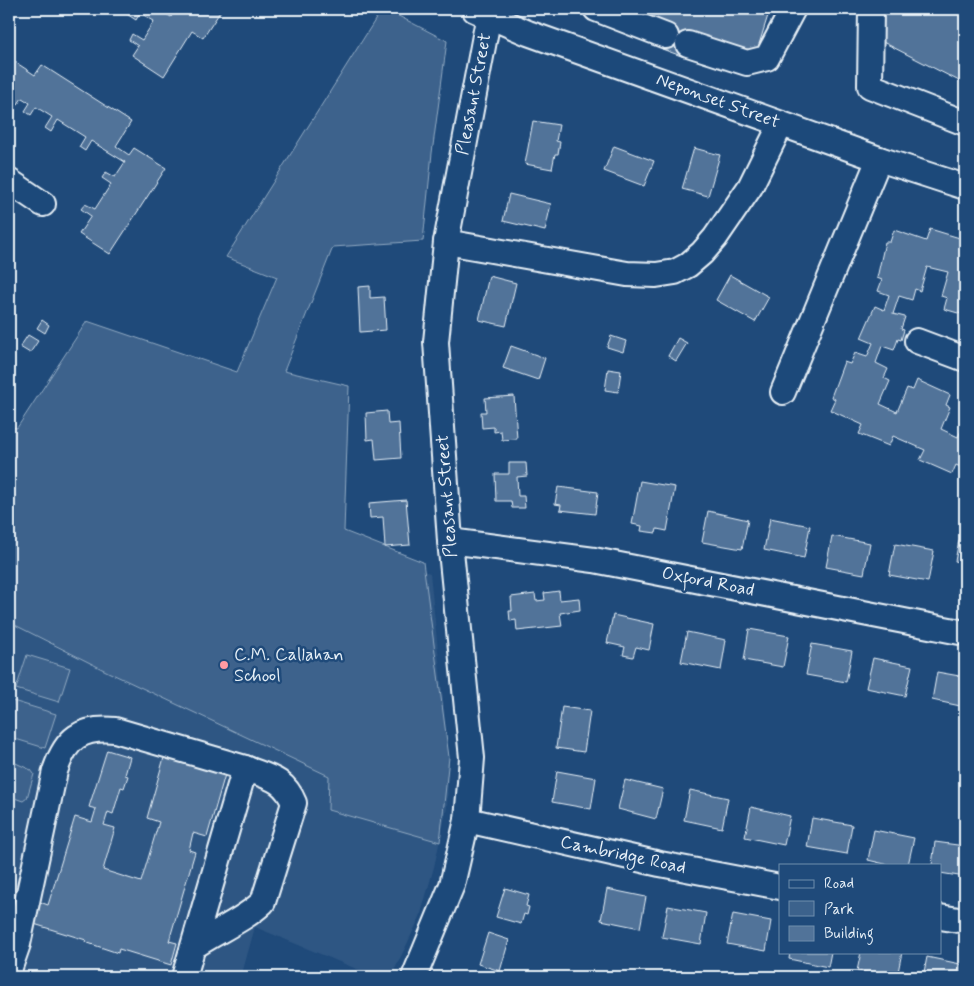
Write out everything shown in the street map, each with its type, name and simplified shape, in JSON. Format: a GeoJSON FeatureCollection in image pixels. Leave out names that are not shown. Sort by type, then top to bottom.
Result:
{"type":"FeatureCollection","features":[{"type":"Feature","properties":{"kind":"street"},"geometry":{"type":"LineString","coordinates":[[596,9],[666,36]]}},
{"type":"Feature","properties":{"kind":"street"},"geometry":{"type":"LineString","coordinates":[[688,44],[747,63],[767,58],[793,9]]}},
{"type":"Feature","properties":{"kind":"street"},"geometry":{"type":"LineString","coordinates":[[871,9],[870,86],[965,123]]}},
{"type":"Feature","properties":{"kind":"street","name":"Neponset Street"},"geometry":{"type":"LineString","coordinates":[[484,11],[528,33],[780,124],[965,187]]}},
{"type":"Feature","properties":{"kind":"street","name":"Pleasant Street"},"geometry":{"type":"LineString","coordinates":[[414,977],[452,885],[467,820],[472,758],[450,541],[436,342],[446,242],[484,11]]}},
{"type":"Feature","properties":{"kind":"street"},"geometry":{"type":"LineString","coordinates":[[446,242],[627,274],[656,275],[675,272],[688,265],[702,253],[714,238],[750,187],[780,124]]}},
{"type":"Feature","properties":{"kind":"street"},"geometry":{"type":"LineString","coordinates":[[783,392],[880,159]]}},
{"type":"Feature","properties":{"kind":"street"},"geometry":{"type":"LineString","coordinates":[[9,181],[43,204]]}},
{"type":"Feature","properties":{"kind":"street"},"geometry":{"type":"LineString","coordinates":[[917,341],[965,359]]}},
{"type":"Feature","properties":{"kind":"street","name":"Oxford Road"},"geometry":{"type":"LineString","coordinates":[[450,541],[594,560],[965,633]]}},
{"type":"Feature","properties":{"kind":"street"},"geometry":{"type":"LineString","coordinates":[[9,970],[18,944],[55,771],[61,754],[83,732],[98,728],[115,730],[245,768],[281,782],[294,802],[263,902],[252,912],[193,947]]}},
{"type":"Feature","properties":{"kind":"street"},"geometry":{"type":"LineString","coordinates":[[184,977],[245,768]]}},
{"type":"Feature","properties":{"kind":"street","name":"Cambridge Road"},"geometry":{"type":"LineString","coordinates":[[467,820],[660,864],[779,887]]}},
{"type":"Feature","properties":{"kind":"street"},"geometry":{"type":"LineString","coordinates":[[942,917],[965,921]]}},
{"type":"Feature","properties":{"kind":"shaded area","name":"C.M. Callahan School"},"geometry":{"type":"Polygon","coordinates":[[[9,442],[430,573],[449,757],[447,808],[434,867],[420,917],[391,977],[376,977],[255,927],[241,977],[9,977],[9,442]]]}},
{"type":"Feature","properties":{"kind":"green space"},"geometry":{"type":"Polygon","coordinates":[[[382,9],[447,41],[432,153],[423,241],[333,247],[284,371],[349,386],[344,531],[423,562],[449,757],[440,842],[328,810],[329,776],[108,672],[9,622],[9,426],[17,428],[87,321],[237,372],[277,277],[226,257],[382,9]]]}},
{"type":"Feature","properties":{"kind":"green space"},"geometry":{"type":"Polygon","coordinates":[[[27,655],[70,668],[59,702],[16,689],[27,655]]]}},
{"type":"Feature","properties":{"kind":"green space"},"geometry":{"type":"Polygon","coordinates":[[[13,701],[56,714],[45,748],[9,737],[9,714],[13,701]]]}},
{"type":"Feature","properties":{"kind":"green space"},"geometry":{"type":"Polygon","coordinates":[[[9,760],[31,770],[34,774],[27,798],[23,801],[9,796],[9,760]]]}},
{"type":"Feature","properties":{"kind":"building"},"geometry":{"type":"Polygon","coordinates":[[[119,9],[158,9],[171,17],[176,9],[222,9],[203,38],[192,31],[164,76],[132,55],[138,46],[129,40],[132,34],[142,40],[154,21],[140,13],[136,20],[119,9]]]}},
{"type":"Feature","properties":{"kind":"building"},"geometry":{"type":"Polygon","coordinates":[[[610,9],[770,9],[755,57],[691,36],[684,57],[662,49],[668,29],[610,9]]]}},
{"type":"Feature","properties":{"kind":"building"},"geometry":{"type":"Polygon","coordinates":[[[878,9],[965,9],[965,84],[875,38],[878,9]]]}},
{"type":"Feature","properties":{"kind":"building"},"geometry":{"type":"Polygon","coordinates":[[[9,58],[35,75],[42,65],[131,122],[116,146],[129,155],[134,148],[166,168],[110,254],[79,234],[91,216],[81,209],[85,204],[95,209],[111,184],[102,178],[106,172],[115,177],[125,162],[91,141],[85,151],[79,147],[85,137],[58,120],[51,132],[45,128],[52,117],[36,107],[31,115],[25,111],[30,103],[22,98],[16,107],[9,103],[9,58]]]}},
{"type":"Feature","properties":{"kind":"building"},"geometry":{"type":"Polygon","coordinates":[[[533,121],[559,125],[556,141],[560,142],[552,169],[525,164],[533,121]]]}},
{"type":"Feature","properties":{"kind":"building"},"geometry":{"type":"Polygon","coordinates":[[[614,146],[654,161],[644,186],[604,171],[614,146]]]}},
{"type":"Feature","properties":{"kind":"building"},"geometry":{"type":"Polygon","coordinates":[[[694,148],[720,155],[708,196],[682,189],[694,148]]]}},
{"type":"Feature","properties":{"kind":"building"},"geometry":{"type":"Polygon","coordinates":[[[509,194],[551,204],[545,231],[503,221],[509,194]]]}},
{"type":"Feature","properties":{"kind":"building"},"geometry":{"type":"Polygon","coordinates":[[[930,229],[963,239],[960,249],[965,251],[965,315],[944,309],[947,298],[941,296],[948,272],[927,267],[920,291],[915,289],[912,300],[899,296],[893,314],[905,317],[901,329],[904,330],[901,340],[898,339],[894,350],[882,346],[876,363],[888,369],[884,378],[890,381],[880,404],[897,412],[907,388],[913,390],[917,380],[950,395],[946,405],[950,407],[941,429],[958,437],[965,422],[965,469],[956,465],[952,474],[920,460],[925,450],[893,436],[889,446],[859,434],[863,425],[830,410],[835,399],[831,397],[844,362],[850,364],[855,353],[867,357],[873,343],[861,338],[875,306],[884,310],[889,295],[878,291],[882,280],[877,278],[885,242],[890,242],[894,230],[926,241],[930,229]]]}},
{"type":"Feature","properties":{"kind":"building"},"geometry":{"type":"Polygon","coordinates":[[[730,275],[769,297],[755,322],[716,300],[730,275]]]}},
{"type":"Feature","properties":{"kind":"building"},"geometry":{"type":"Polygon","coordinates":[[[489,276],[516,283],[506,326],[479,320],[489,276]]]}},
{"type":"Feature","properties":{"kind":"building"},"geometry":{"type":"Polygon","coordinates":[[[370,286],[370,298],[384,297],[386,330],[360,332],[358,287],[370,286]]]}},
{"type":"Feature","properties":{"kind":"building"},"geometry":{"type":"Polygon","coordinates":[[[42,320],[49,325],[45,333],[37,328],[42,320]]]}},
{"type":"Feature","properties":{"kind":"building"},"geometry":{"type":"Polygon","coordinates":[[[28,335],[38,341],[30,353],[20,347],[28,335]]]}},
{"type":"Feature","properties":{"kind":"building"},"geometry":{"type":"Polygon","coordinates":[[[611,336],[626,341],[623,352],[607,347],[611,336]]]}},
{"type":"Feature","properties":{"kind":"building"},"geometry":{"type":"Polygon","coordinates":[[[678,338],[687,343],[676,361],[668,356],[678,338]]]}},
{"type":"Feature","properties":{"kind":"building"},"geometry":{"type":"Polygon","coordinates":[[[511,346],[545,358],[538,380],[503,368],[511,346]]]}},
{"type":"Feature","properties":{"kind":"building"},"geometry":{"type":"Polygon","coordinates":[[[608,369],[621,371],[618,392],[605,390],[608,369]]]}},
{"type":"Feature","properties":{"kind":"building"},"geometry":{"type":"Polygon","coordinates":[[[514,396],[517,439],[502,440],[501,431],[494,432],[494,427],[482,428],[481,412],[486,412],[485,398],[514,396]]]}},
{"type":"Feature","properties":{"kind":"building"},"geometry":{"type":"Polygon","coordinates":[[[387,411],[388,424],[399,423],[401,458],[376,460],[374,439],[367,440],[366,413],[387,411]]]}},
{"type":"Feature","properties":{"kind":"building"},"geometry":{"type":"Polygon","coordinates":[[[509,463],[526,463],[527,476],[517,477],[518,496],[524,496],[525,508],[512,508],[511,501],[496,501],[495,474],[509,474],[509,463]]]}},
{"type":"Feature","properties":{"kind":"building"},"geometry":{"type":"Polygon","coordinates":[[[640,481],[675,487],[667,531],[657,529],[656,533],[641,531],[642,526],[632,524],[640,481]]]}},
{"type":"Feature","properties":{"kind":"building"},"geometry":{"type":"Polygon","coordinates":[[[558,487],[598,492],[595,514],[560,510],[561,505],[555,504],[558,487]]]}},
{"type":"Feature","properties":{"kind":"building"},"geometry":{"type":"Polygon","coordinates":[[[406,500],[410,545],[385,547],[383,517],[370,518],[369,503],[406,500]]]}},
{"type":"Feature","properties":{"kind":"building"},"geometry":{"type":"Polygon","coordinates":[[[708,511],[748,520],[742,549],[702,542],[708,511]]]}},
{"type":"Feature","properties":{"kind":"building"},"geometry":{"type":"Polygon","coordinates":[[[770,518],[810,526],[804,558],[764,550],[770,518]]]}},
{"type":"Feature","properties":{"kind":"building"},"geometry":{"type":"Polygon","coordinates":[[[832,536],[870,543],[864,574],[826,567],[832,536]]]}},
{"type":"Feature","properties":{"kind":"building"},"geometry":{"type":"Polygon","coordinates":[[[959,540],[965,542],[965,593],[958,592],[964,563],[955,561],[959,540]]]}},
{"type":"Feature","properties":{"kind":"building"},"geometry":{"type":"Polygon","coordinates":[[[895,544],[934,551],[928,582],[889,575],[895,544]]]}},
{"type":"Feature","properties":{"kind":"building"},"geometry":{"type":"Polygon","coordinates":[[[559,591],[560,600],[579,598],[580,610],[560,613],[562,626],[517,631],[516,620],[510,621],[509,611],[512,611],[511,597],[535,594],[536,601],[545,600],[544,593],[559,591]]]}},
{"type":"Feature","properties":{"kind":"building"},"geometry":{"type":"Polygon","coordinates":[[[613,615],[654,624],[649,650],[636,647],[633,657],[623,655],[625,647],[607,643],[613,615]]]}},
{"type":"Feature","properties":{"kind":"building"},"geometry":{"type":"Polygon","coordinates":[[[749,629],[789,636],[783,667],[744,660],[749,629]]]}},
{"type":"Feature","properties":{"kind":"building"},"geometry":{"type":"Polygon","coordinates":[[[687,632],[726,640],[721,670],[681,662],[687,632]]]}},
{"type":"Feature","properties":{"kind":"building"},"geometry":{"type":"Polygon","coordinates":[[[812,644],[852,651],[846,682],[806,675],[812,644]]]}},
{"type":"Feature","properties":{"kind":"building"},"geometry":{"type":"Polygon","coordinates":[[[873,658],[912,666],[905,696],[866,688],[873,658]]]}},
{"type":"Feature","properties":{"kind":"building"},"geometry":{"type":"Polygon","coordinates":[[[937,672],[965,677],[965,707],[932,700],[937,672]]]}},
{"type":"Feature","properties":{"kind":"building"},"geometry":{"type":"Polygon","coordinates":[[[562,707],[590,711],[584,752],[556,748],[562,707]]]}},
{"type":"Feature","properties":{"kind":"building"},"geometry":{"type":"Polygon","coordinates":[[[107,750],[130,757],[125,775],[128,776],[124,788],[121,787],[113,814],[108,812],[104,825],[115,828],[103,870],[141,882],[159,822],[147,818],[165,754],[226,771],[207,837],[193,833],[189,850],[195,852],[169,941],[177,943],[171,965],[119,949],[118,953],[85,942],[86,940],[34,924],[40,902],[48,905],[75,817],[92,822],[96,809],[89,807],[107,750]]]}},
{"type":"Feature","properties":{"kind":"building"},"geometry":{"type":"Polygon","coordinates":[[[557,771],[596,778],[591,809],[552,802],[557,771]]]}},
{"type":"Feature","properties":{"kind":"building"},"geometry":{"type":"Polygon","coordinates":[[[625,780],[663,789],[656,819],[618,809],[625,780]]]}},
{"type":"Feature","properties":{"kind":"building"},"geometry":{"type":"Polygon","coordinates":[[[690,790],[728,798],[722,828],[684,820],[690,790]]]}},
{"type":"Feature","properties":{"kind":"building"},"geometry":{"type":"Polygon","coordinates":[[[751,807],[790,816],[784,845],[745,837],[751,807]]]}},
{"type":"Feature","properties":{"kind":"building"},"geometry":{"type":"Polygon","coordinates":[[[812,818],[852,825],[847,854],[807,847],[812,818]]]}},
{"type":"Feature","properties":{"kind":"building"},"geometry":{"type":"Polygon","coordinates":[[[874,830],[914,838],[908,864],[885,864],[868,860],[874,830]]]}},
{"type":"Feature","properties":{"kind":"building"},"geometry":{"type":"Polygon","coordinates":[[[935,842],[965,846],[965,877],[942,873],[942,864],[932,864],[935,842]]]}},
{"type":"Feature","properties":{"kind":"building"},"geometry":{"type":"Polygon","coordinates":[[[505,888],[529,895],[526,906],[529,907],[527,915],[524,914],[521,924],[496,917],[505,888]]]}},
{"type":"Feature","properties":{"kind":"building"},"geometry":{"type":"Polygon","coordinates":[[[607,889],[646,897],[640,928],[601,920],[607,889]]]}},
{"type":"Feature","properties":{"kind":"building"},"geometry":{"type":"Polygon","coordinates":[[[668,906],[706,913],[701,944],[662,937],[668,906]]]}},
{"type":"Feature","properties":{"kind":"building"},"geometry":{"type":"Polygon","coordinates":[[[733,914],[771,921],[766,951],[727,944],[733,914]]]}},
{"type":"Feature","properties":{"kind":"building"},"geometry":{"type":"Polygon","coordinates":[[[488,933],[509,940],[500,971],[478,964],[488,933]]]}},
{"type":"Feature","properties":{"kind":"building"},"geometry":{"type":"Polygon","coordinates":[[[790,954],[831,954],[828,967],[789,959],[790,954]]]}},
{"type":"Feature","properties":{"kind":"building"},"geometry":{"type":"Polygon","coordinates":[[[861,954],[902,954],[897,977],[857,971],[861,954]]]}},
{"type":"Feature","properties":{"kind":"building"},"geometry":{"type":"Polygon","coordinates":[[[927,957],[965,965],[964,977],[923,977],[927,957]]]}},
{"type":"Feature","properties":{"kind":"place","name":"C.M. Callahan School"},"geometry":{"type":"Point","coordinates":[224,665]}}]}
